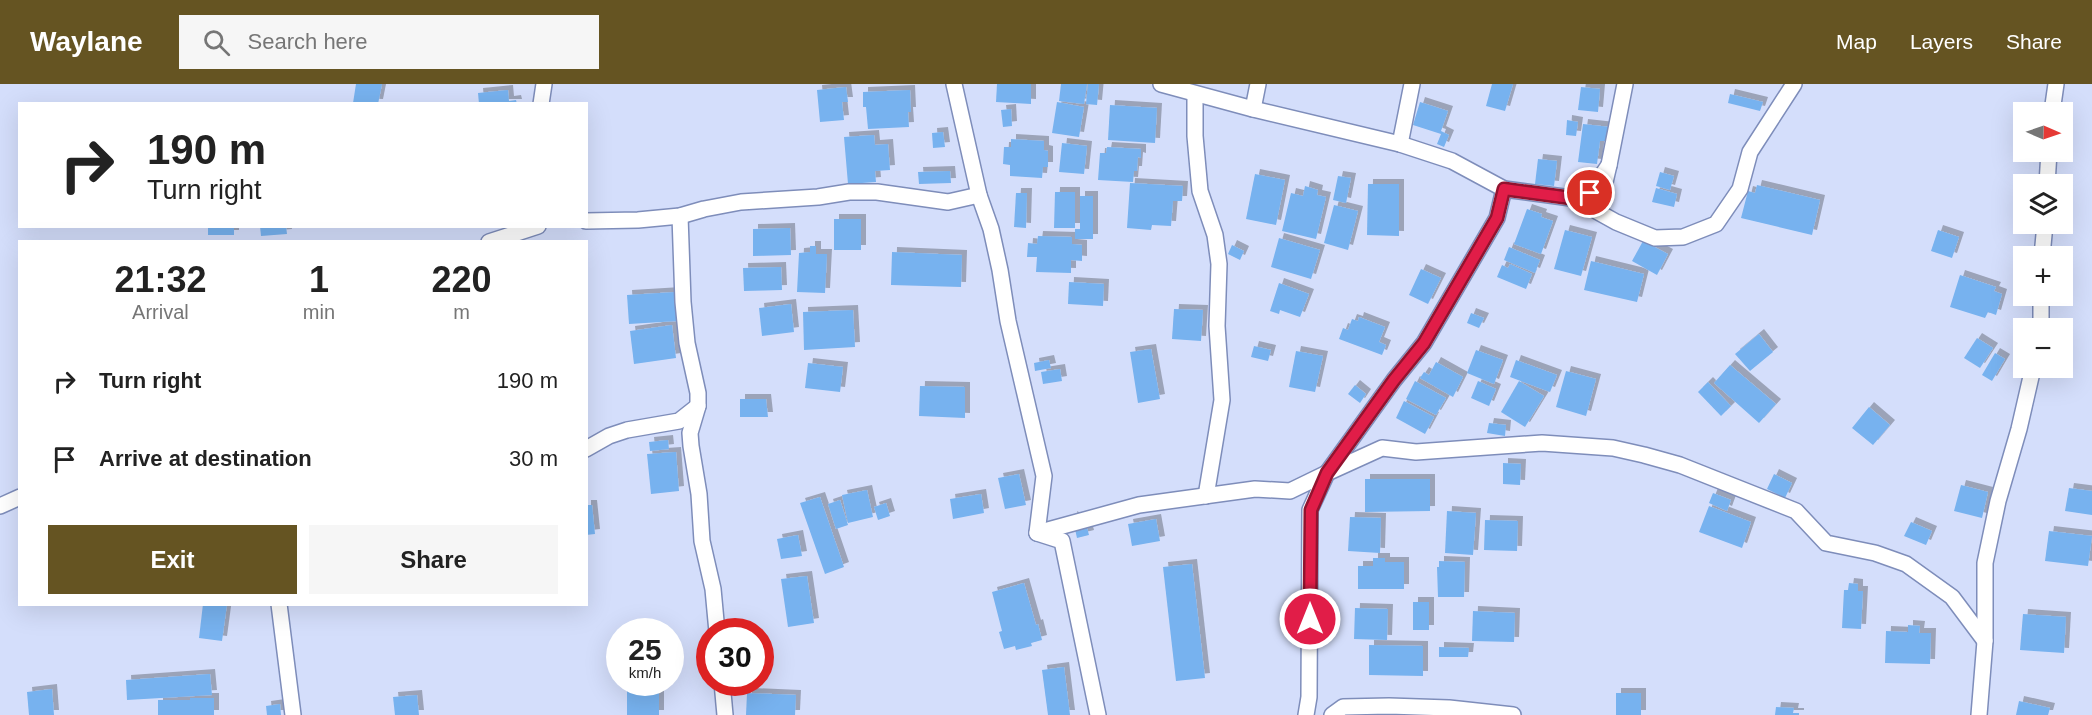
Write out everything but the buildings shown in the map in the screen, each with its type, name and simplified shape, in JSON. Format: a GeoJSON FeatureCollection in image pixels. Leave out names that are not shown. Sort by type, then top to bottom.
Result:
{"type":"FeatureCollection","features":[{"type":"Feature","properties":{"kind":"street"},"geometry":{"type":"LineString","coordinates":[[541,102],[544,84]]}},
{"type":"Feature","properties":{"kind":"street"},"geometry":{"type":"LineString","coordinates":[[954,84],[979,195],[991,229],[1008,321],[1044,476],[1037,533]]}},
{"type":"Feature","properties":{"kind":"street"},"geometry":{"type":"LineString","coordinates":[[1161,84],[1400,144],[1452,161],[1504,189],[1571,198],[1590,193],[1609,165]]}},
{"type":"Feature","properties":{"kind":"street"},"geometry":{"type":"LineString","coordinates":[[1254,109],[1258,84]]}},
{"type":"Feature","properties":{"kind":"street"},"geometry":{"type":"LineString","coordinates":[[1400,144],[1412,84]]}},
{"type":"Feature","properties":{"kind":"street"},"geometry":{"type":"LineString","coordinates":[[1625,84],[1598,212],[1655,238],[1683,237],[1716,224],[1740,189],[1750,152],[1794,84]]}},
{"type":"Feature","properties":{"kind":"street"},"geometry":{"type":"LineString","coordinates":[[2053,102],[2055,84]]}},
{"type":"Feature","properties":{"kind":"street"},"geometry":{"type":"LineString","coordinates":[[1196,94],[1195,136],[1200,191],[1215,235],[1219,264],[1217,326],[1222,400],[1206,496]]}},
{"type":"Feature","properties":{"kind":"street"},"geometry":{"type":"LineString","coordinates":[[1306,715],[1310,697],[1311,510],[1327,473],[1394,380],[1424,343],[1497,218],[1504,189]]}},
{"type":"Feature","properties":{"kind":"street"},"geometry":{"type":"LineString","coordinates":[[588,221],[680,216],[741,202],[818,197],[849,192],[877,192],[948,202],[979,195]]}},
{"type":"Feature","properties":{"kind":"street"},"geometry":{"type":"LineString","coordinates":[[680,216],[687,343],[698,393],[698,406],[690,433],[691,446],[699,494],[702,541],[713,589],[716,618]]}},
{"type":"Feature","properties":{"kind":"street"},"geometry":{"type":"LineString","coordinates":[[495,240],[532,228]]}},
{"type":"Feature","properties":{"kind":"street"},"geometry":{"type":"LineString","coordinates":[[1979,715],[1985,641],[1985,563],[1998,501],[2031,378]]}},
{"type":"Feature","properties":{"kind":"street"},"geometry":{"type":"LineString","coordinates":[[588,448],[609,436],[627,430],[679,421],[698,406]]}},
{"type":"Feature","properties":{"kind":"street"},"geometry":{"type":"LineString","coordinates":[[1037,533],[1139,505],[1255,489],[1290,491],[1382,448],[1416,452],[1542,443],[1613,448],[1644,454],[1680,465],[1796,511],[1826,543],[1875,553],[1906,564],[1952,597],[1985,641]]}},
{"type":"Feature","properties":{"kind":"street"},"geometry":{"type":"LineString","coordinates":[[0,506],[18,499]]}},
{"type":"Feature","properties":{"kind":"street"},"geometry":{"type":"LineString","coordinates":[[1037,533],[1062,541],[1098,715]]}},
{"type":"Feature","properties":{"kind":"street"},"geometry":{"type":"LineString","coordinates":[[279,606],[293,715]]}},
{"type":"Feature","properties":{"kind":"street"},"geometry":{"type":"LineString","coordinates":[[723,696],[725,715]]}},
{"type":"Feature","properties":{"kind":"street"},"geometry":{"type":"LineString","coordinates":[[1332,715],[1343,707],[1389,706],[1449,708],[1513,715]]}},
{"type":"Feature","properties":{"kind":"route"},"geometry":{"type":"LineString","coordinates":[[1310,619],[1311,510],[1327,473],[1394,380],[1424,343],[1497,218],[1504,189],[1571,198],[1590,193]]}}]}
